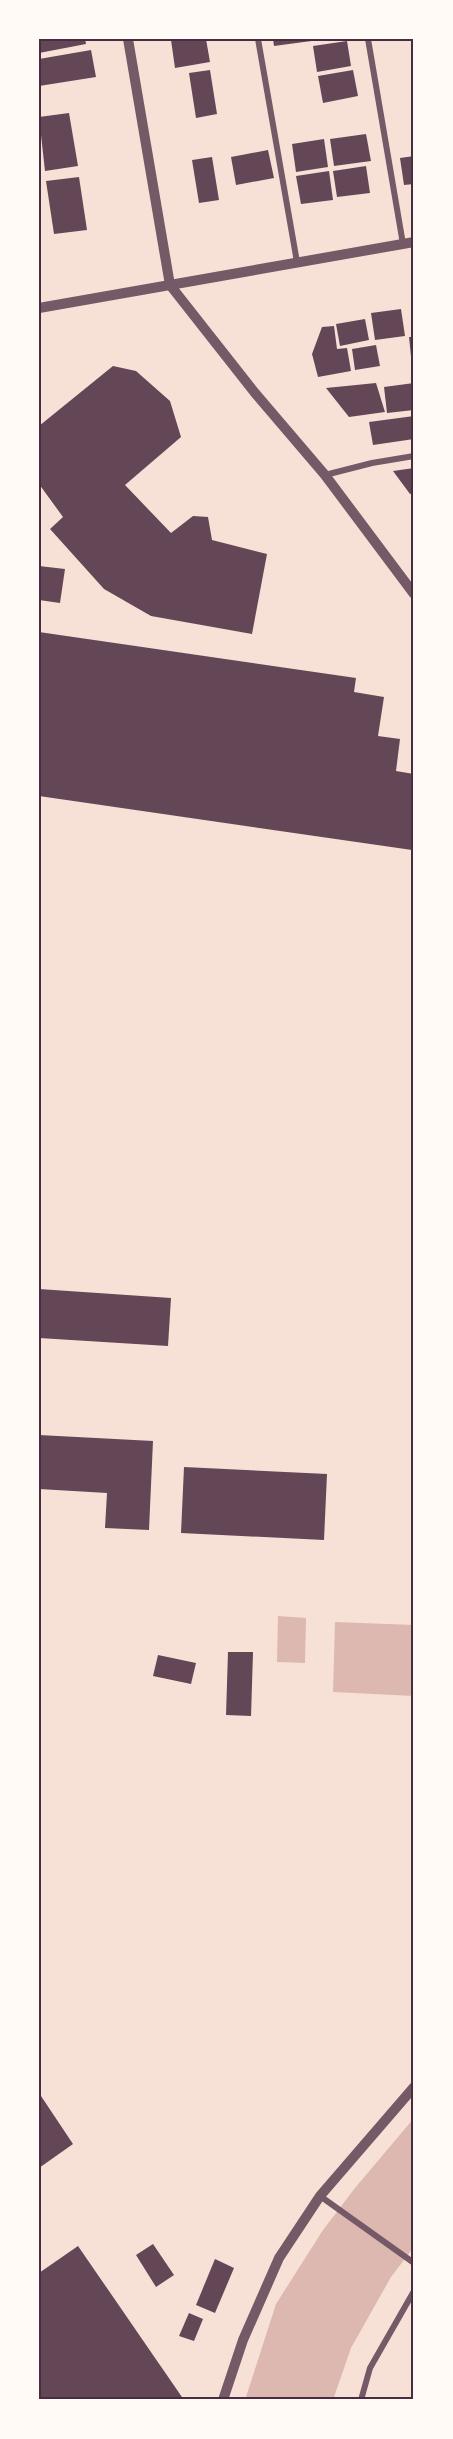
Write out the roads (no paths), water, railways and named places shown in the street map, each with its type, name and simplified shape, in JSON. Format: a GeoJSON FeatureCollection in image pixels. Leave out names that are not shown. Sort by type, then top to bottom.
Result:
{"type":"FeatureCollection","features":[{"type":"Feature","properties":{"kind":"street"},"geometry":{"type":"LineString","coordinates":[[128,39],[170,285],[255,393],[325,475],[414,594]]}},
{"type":"Feature","properties":{"kind":"street"},"geometry":{"type":"LineString","coordinates":[[258,39],[297,262]]}},
{"type":"Feature","properties":{"kind":"street"},"geometry":{"type":"LineString","coordinates":[[39,308],[408,243],[368,39]]}},
{"type":"Feature","properties":{"kind":"street"},"geometry":{"type":"LineString","coordinates":[[325,475],[372,463],[414,456]]}},
{"type":"Feature","properties":{"kind":"street"},"geometry":{"type":"LineString","coordinates":[[223,2400],[243,2340],[279,2258],[320,2196],[414,2087]]}},
{"type":"Feature","properties":{"kind":"street"},"geometry":{"type":"LineString","coordinates":[[320,2196],[414,2263]]}},
{"type":"Feature","properties":{"kind":"street"},"geometry":{"type":"LineString","coordinates":[[361,2400],[370,2368],[414,2290]]}}]}
